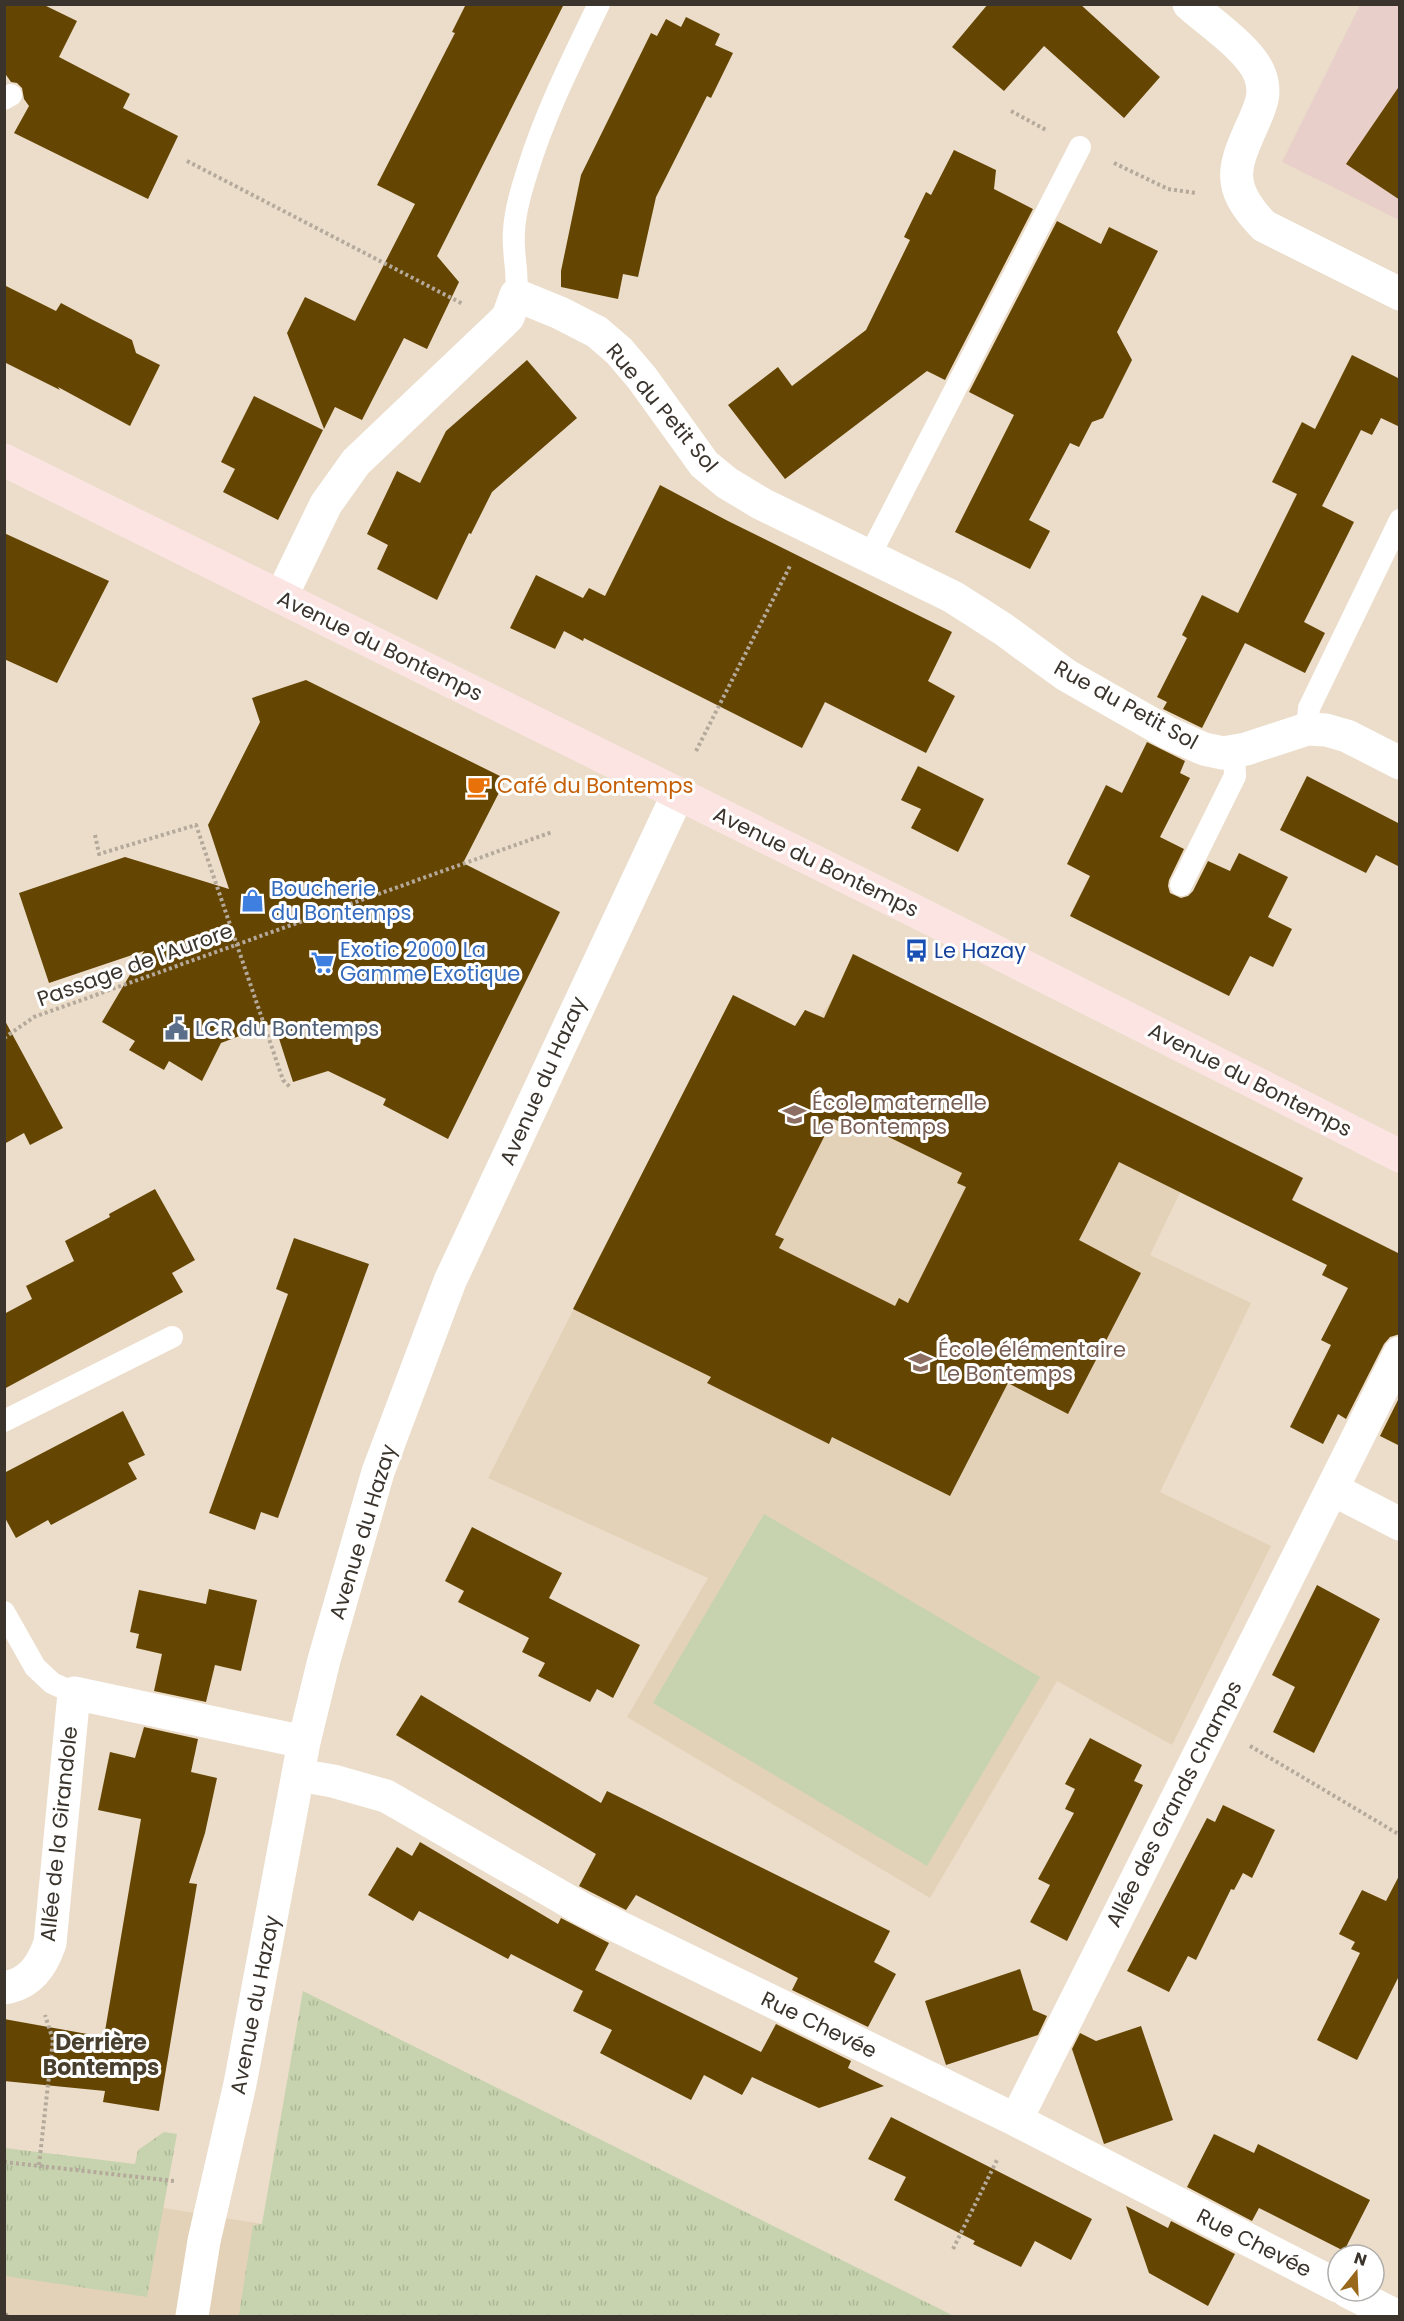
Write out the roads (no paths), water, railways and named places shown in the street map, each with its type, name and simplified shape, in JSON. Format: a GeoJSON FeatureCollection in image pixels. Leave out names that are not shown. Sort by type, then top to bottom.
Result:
{"type":"FeatureCollection","features":[{"type":"Feature","properties":{"kind":"street"},"geometry":{"type":"LineString","coordinates":[[1189,4],[1244,52],[1260,72],[1264,89],[1263,102],[1240,154],[1235,174],[1244,202],[1264,226],[1400,294]]}},
{"type":"Feature","properties":{"kind":"street"},"geometry":{"type":"LineString","coordinates":[[281,597],[326,504],[356,462],[501,324],[508,316],[516,295]]}},
{"type":"Feature","properties":{"kind":"street","name":"Rue du Petit Sol"},"geometry":{"type":"LineString","coordinates":[[516,295],[560,313],[597,332],[620,351],[704,464],[727,483],[809,528],[870,555],[953,597],[1003,629],[1066,675],[1168,733],[1204,749],[1223,753],[1307,729],[1326,730],[1347,736],[1400,763]]}},
{"type":"Feature","properties":{"kind":"street","name":"Avenue du Bontemps"},"geometry":{"type":"LineString","coordinates":[[4,460],[933,920],[1400,1156]]}},
{"type":"Feature","properties":{"kind":"street","name":"Avenue du Hazay"},"geometry":{"type":"LineString","coordinates":[[192,2316],[204,2241],[240,2084],[304,1742],[324,1660],[378,1472],[450,1281],[678,794]]}},
{"type":"Feature","properties":{"kind":"street","name":"Allée des Grands Champs"},"geometry":{"type":"LineString","coordinates":[[1016,2120],[1400,1353]]}},
{"type":"Feature","properties":{"kind":"street"},"geometry":{"type":"LineString","coordinates":[[1332,1489],[1400,1524]]}},
{"type":"Feature","properties":{"kind":"street"},"geometry":{"type":"LineString","coordinates":[[74,1693],[304,1742]]}},
{"type":"Feature","properties":{"kind":"street","name":"Allée de la Girandole"},"geometry":{"type":"LineString","coordinates":[[18,1982],[45,1957],[50,1943],[74,1693]]}},
{"type":"Feature","properties":{"kind":"street","name":"Rue Chevée"},"geometry":{"type":"LineString","coordinates":[[298,1775],[333,1781],[386,1796],[584,1910],[1016,2120],[1326,2280]]}},
{"type":"Feature","properties":{"kind":"street"},"geometry":{"type":"LineString","coordinates":[[1371,2303],[1396,2316]]}},
{"type":"Feature","properties":{"kind":"lane"},"geometry":{"type":"LineString","coordinates":[[516,295],[518,280],[513,232],[523,186],[538,137],[599,4]]}},
{"type":"Feature","properties":{"kind":"lane"},"geometry":{"type":"LineString","coordinates":[[870,555],[1080,147]]}},
{"type":"Feature","properties":{"kind":"lane"},"geometry":{"type":"LineString","coordinates":[[1307,729],[1309,708],[1400,520]]}},
{"type":"Feature","properties":{"kind":"lane"},"geometry":{"type":"LineString","coordinates":[[1180,885],[1235,776],[1234,751]]}},
{"type":"Feature","properties":{"kind":"lane"},"geometry":{"type":"LineString","coordinates":[[4,1421],[172,1337]]}},
{"type":"Feature","properties":{"kind":"lane"},"geometry":{"type":"LineString","coordinates":[[4,1612],[35,1667],[52,1683],[74,1693]]}},
{"type":"Feature","properties":{"kind":"place","name":"Café du Bontemps"},"geometry":{"type":"Point","coordinates":[479,786]}},
{"type":"Feature","properties":{"kind":"place","name":"Boucherie du Bontemps"},"geometry":{"type":"Point","coordinates":[253,901]}},
{"type":"Feature","properties":{"kind":"place","name":"Le Hazay"},"geometry":{"type":"Point","coordinates":[916,951]}},
{"type":"Feature","properties":{"kind":"place","name":"Exotic 2000 La Gamme Exotique"},"geometry":{"type":"Point","coordinates":[322,962]}},
{"type":"Feature","properties":{"kind":"place","name":"LCR du Bontemps"},"geometry":{"type":"Point","coordinates":[177,1029]}},
{"type":"Feature","properties":{"kind":"place","name":"École maternelle Le Bontemps"},"geometry":{"type":"Point","coordinates":[794,1115]}},
{"type":"Feature","properties":{"kind":"place","name":"École élémentaire Le Bontemps"},"geometry":{"type":"Point","coordinates":[920,1362]}},
{"type":"Feature","properties":{"kind":"district","name":"Derrière Bontemps"},"geometry":{"type":"Point","coordinates":[101,2054]}}]}
